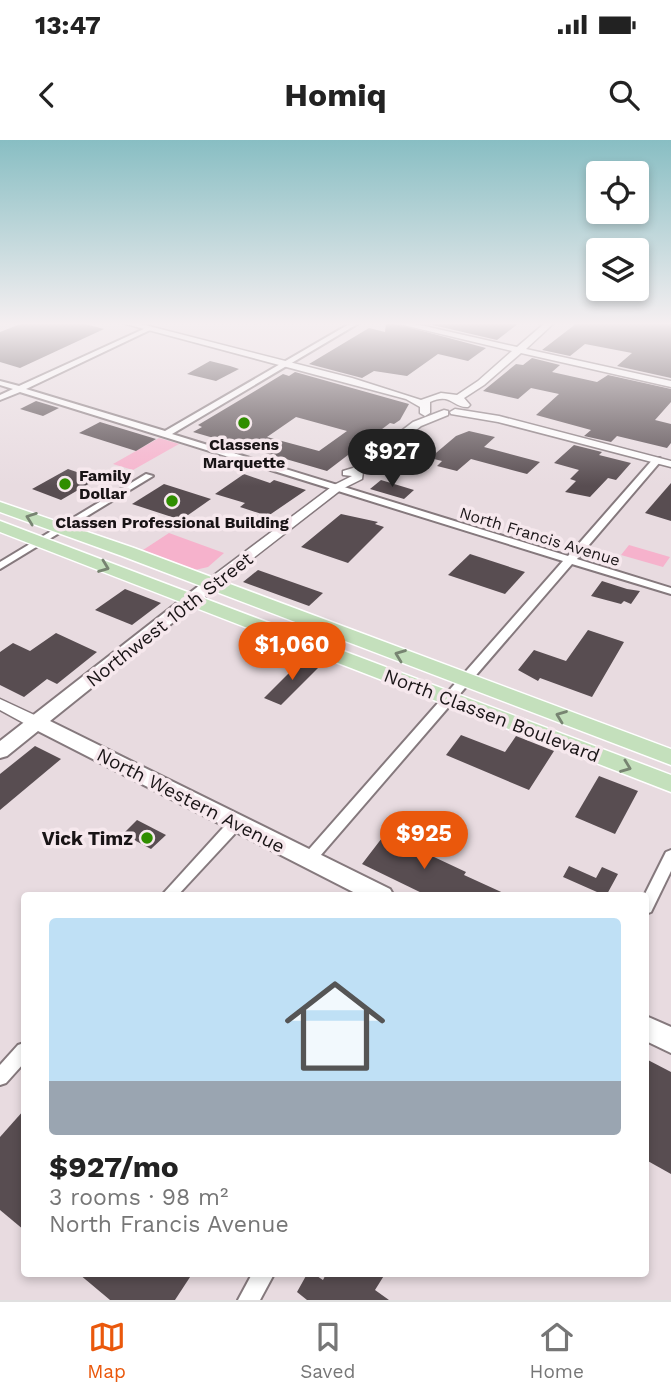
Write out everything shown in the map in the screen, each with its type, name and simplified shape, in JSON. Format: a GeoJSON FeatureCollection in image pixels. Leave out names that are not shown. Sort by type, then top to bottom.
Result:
{"type":"FeatureCollection","features":[{"type":"Feature","properties":{"kind":"main road","name":"North Classen Boulevard"},"geometry":{"type":"LineString","coordinates":[[0,507],[671,758]]}},
{"type":"Feature","properties":{"kind":"main road","name":"North Classen Boulevard"},"geometry":{"type":"LineString","coordinates":[[0,526],[671,784]]}},
{"type":"Feature","properties":{"kind":"main road","name":"Northwest 10th Street"},"geometry":{"type":"LineString","coordinates":[[0,751],[211,584]]}},
{"type":"Feature","properties":{"kind":"main road","name":"North Western Avenue"},"geometry":{"type":"LineString","coordinates":[[37,723],[374,892]]}},
{"type":"Feature","properties":{"kind":"main road"},"geometry":{"type":"LineString","coordinates":[[649,1030],[671,1041]]}},
{"type":"Feature","properties":{"kind":"street"},"geometry":{"type":"LineString","coordinates":[[0,398],[45,377]]}},
{"type":"Feature","properties":{"kind":"street"},"geometry":{"type":"LineString","coordinates":[[166,434],[263,377]]}},
{"type":"Feature","properties":{"kind":"street"},"geometry":{"type":"LineString","coordinates":[[338,377],[408,396],[425,406],[499,418],[671,464]]}},
{"type":"Feature","properties":{"kind":"street"},"geometry":{"type":"LineString","coordinates":[[458,400],[484,377]]}},
{"type":"Feature","properties":{"kind":"street"},"geometry":{"type":"LineString","coordinates":[[640,377],[671,384]]}},
{"type":"Feature","properties":{"kind":"street"},"geometry":{"type":"LineString","coordinates":[[349,380],[458,400],[499,418]]}},
{"type":"Feature","properties":{"kind":"street","name":"North Francis Avenue"},"geometry":{"type":"LineString","coordinates":[[0,383],[671,590]]}},
{"type":"Feature","properties":{"kind":"street"},"geometry":{"type":"LineString","coordinates":[[425,406],[425,400],[436,396]]}},
{"type":"Feature","properties":{"kind":"street","name":"Northwest 10th Street"},"geometry":{"type":"LineString","coordinates":[[211,584],[338,487],[358,477],[357,471],[417,424],[462,410],[458,400]]}},
{"type":"Feature","properties":{"kind":"street","name":"Northwest 10th Street"},"geometry":{"type":"LineString","coordinates":[[417,424],[425,406]]}},
{"type":"Feature","properties":{"kind":"street"},"geometry":{"type":"LineString","coordinates":[[309,859],[657,460]]}},
{"type":"Feature","properties":{"kind":"street"},"geometry":{"type":"LineString","coordinates":[[0,566],[149,476]]}},
{"type":"Feature","properties":{"kind":"street","name":"North Western Avenue"},"geometry":{"type":"LineString","coordinates":[[0,704],[37,723]]}},
{"type":"Feature","properties":{"kind":"street"},"geometry":{"type":"LineString","coordinates":[[172,892],[236,822]]}},
{"type":"Feature","properties":{"kind":"street"},"geometry":{"type":"LineString","coordinates":[[649,902],[671,856]]}},
{"type":"Feature","properties":{"kind":"street"},"geometry":{"type":"LineString","coordinates":[[0,1077],[21,1054]]}},
{"type":"Feature","properties":{"kind":"street"},"geometry":{"type":"LineString","coordinates":[[248,1300],[262,1277]]}},
{"type":"Feature","properties":{"kind":"shaded area"},"geometry":{"type":"Polygon","coordinates":[[[159,438],[179,444],[133,470],[113,464],[159,438]]]}},
{"type":"Feature","properties":{"kind":"shaded area"},"geometry":{"type":"Polygon","coordinates":[[[169,533],[224,553],[208,567],[195,570],[143,550],[169,533]]]}},
{"type":"Feature","properties":{"kind":"shaded area"},"geometry":{"type":"Polygon","coordinates":[[[629,545],[670,557],[663,567],[621,555],[629,545]]]}},
{"type":"Feature","properties":{"kind":"building"},"geometry":{"type":"Polygon","coordinates":[[[200,377],[223,377],[216,381],[200,377]]]}},
{"type":"Feature","properties":{"kind":"building","name":"Classens Marquette"},"geometry":{"type":"Polygon","coordinates":[[[278,377],[313,377],[409,404],[400,420],[394,424],[390,423],[327,471],[193,432],[202,427],[198,425],[278,377]],[[296,417],[267,437],[319,451],[347,431],[296,417]]]}},
{"type":"Feature","properties":{"kind":"building"},"geometry":{"type":"Polygon","coordinates":[[[500,377],[575,377],[597,382],[605,377],[618,377],[671,389],[671,402],[655,420],[671,424],[671,443],[667,448],[617,436],[611,442],[584,436],[591,430],[536,415],[559,394],[531,388],[518,399],[483,391],[500,377]]]}},
{"type":"Feature","properties":{"kind":"building"},"geometry":{"type":"Polygon","coordinates":[[[36,401],[59,408],[43,416],[20,409],[36,401]]]}},
{"type":"Feature","properties":{"kind":"building"},"geometry":{"type":"Polygon","coordinates":[[[100,422],[156,439],[136,451],[79,433],[100,422]]]}},
{"type":"Feature","properties":{"kind":"building"},"geometry":{"type":"Polygon","coordinates":[[[469,431],[495,437],[484,447],[540,462],[527,474],[471,459],[457,471],[437,466],[442,461],[430,458],[456,436],[469,431]]]}},
{"type":"Feature","properties":{"kind":"building"},"geometry":{"type":"Polygon","coordinates":[[[574,445],[631,463],[616,480],[608,478],[590,497],[565,492],[576,481],[570,479],[579,470],[554,463],[574,445]]]}},
{"type":"Feature","properties":{"kind":"building","name":"Family Dollar"},"geometry":{"type":"Polygon","coordinates":[[[68,469],[97,479],[61,500],[32,489],[68,469]]]}},
{"type":"Feature","properties":{"kind":"building"},"geometry":{"type":"Polygon","coordinates":[[[244,474],[270,483],[274,480],[306,490],[268,516],[240,507],[245,503],[215,494],[244,474]]]}},
{"type":"Feature","properties":{"kind":"building"},"geometry":{"type":"Polygon","coordinates":[[[381,480],[414,490],[404,499],[370,489],[381,480]]]}},
{"type":"Feature","properties":{"kind":"building"},"geometry":{"type":"Polygon","coordinates":[[[671,483],[671,521],[645,513],[671,483]]]}},
{"type":"Feature","properties":{"kind":"building","name":"Classen Professional Building"},"geometry":{"type":"Polygon","coordinates":[[[164,484],[211,499],[181,520],[132,504],[164,484]]]}},
{"type":"Feature","properties":{"kind":"building"},"geometry":{"type":"Polygon","coordinates":[[[341,514],[378,522],[375,524],[384,527],[348,563],[301,547],[341,514]]]}},
{"type":"Feature","properties":{"kind":"building"},"geometry":{"type":"Polygon","coordinates":[[[470,554],[525,572],[505,594],[448,575],[470,554]]]}},
{"type":"Feature","properties":{"kind":"building"},"geometry":{"type":"Polygon","coordinates":[[[258,570],[323,593],[309,606],[243,582],[258,570]]]}},
{"type":"Feature","properties":{"kind":"building"},"geometry":{"type":"Polygon","coordinates":[[[602,581],[640,591],[631,604],[591,596],[602,581]]]}},
{"type":"Feature","properties":{"kind":"building"},"geometry":{"type":"Polygon","coordinates":[[[125,589],[161,603],[132,625],[95,610],[125,589]]]}},
{"type":"Feature","properties":{"kind":"building"},"geometry":{"type":"Polygon","coordinates":[[[588,630],[624,642],[592,697],[540,678],[538,681],[518,670],[534,650],[566,661],[588,630]]]}},
{"type":"Feature","properties":{"kind":"building"},"geometry":{"type":"Polygon","coordinates":[[[56,633],[97,652],[57,684],[47,679],[24,697],[0,685],[0,652],[13,643],[30,651],[56,633]]]}},
{"type":"Feature","properties":{"kind":"building"},"geometry":{"type":"Polygon","coordinates":[[[303,659],[320,666],[281,705],[264,698],[303,659]]]}},
{"type":"Feature","properties":{"kind":"building"},"geometry":{"type":"Polygon","coordinates":[[[461,735],[505,752],[516,736],[554,751],[529,790],[446,755],[461,735]]]}},
{"type":"Feature","properties":{"kind":"building"},"geometry":{"type":"Polygon","coordinates":[[[35,746],[61,759],[0,810],[0,774],[35,746]]]}},
{"type":"Feature","properties":{"kind":"building"},"geometry":{"type":"Polygon","coordinates":[[[599,776],[638,791],[615,834],[575,817],[599,776]]]}},
{"type":"Feature","properties":{"kind":"building"},"geometry":{"type":"Polygon","coordinates":[[[137,820],[166,835],[151,849],[123,834],[137,820]]]}},
{"type":"Feature","properties":{"kind":"building"},"geometry":{"type":"Polygon","coordinates":[[[385,834],[466,872],[464,875],[501,892],[420,892],[362,864],[385,834]]]}},
{"type":"Feature","properties":{"kind":"building"},"geometry":{"type":"Polygon","coordinates":[[[569,866],[596,878],[602,867],[618,874],[608,892],[597,892],[563,877],[569,866]]]}},
{"type":"Feature","properties":{"kind":"building"},"geometry":{"type":"Polygon","coordinates":[[[649,1061],[671,1072],[671,1174],[649,1162],[649,1061]]]}},
{"type":"Feature","properties":{"kind":"building"},"geometry":{"type":"Polygon","coordinates":[[[21,1113],[21,1228],[0,1210],[0,1137],[21,1113]]]}},
{"type":"Feature","properties":{"kind":"building"},"geometry":{"type":"Polygon","coordinates":[[[83,1277],[190,1277],[175,1300],[110,1300],[83,1277]]]}},
{"type":"Feature","properties":{"kind":"building"},"geometry":{"type":"Polygon","coordinates":[[[305,1277],[318,1277],[323,1280],[324,1277],[383,1277],[375,1290],[389,1300],[307,1300],[297,1292],[305,1277]]]}},
{"type":"Feature","properties":{"kind":"place","name":"Classens Marquette"},"geometry":{"type":"Point","coordinates":[244,423]}},
{"type":"Feature","properties":{"kind":"place","name":"Family Dollar"},"geometry":{"type":"Point","coordinates":[65,484]}},
{"type":"Feature","properties":{"kind":"place","name":"Classen Professional Building"},"geometry":{"type":"Point","coordinates":[172,501]}},
{"type":"Feature","properties":{"kind":"place","name":"Vick Timz"},"geometry":{"type":"Point","coordinates":[147,838]}}]}
